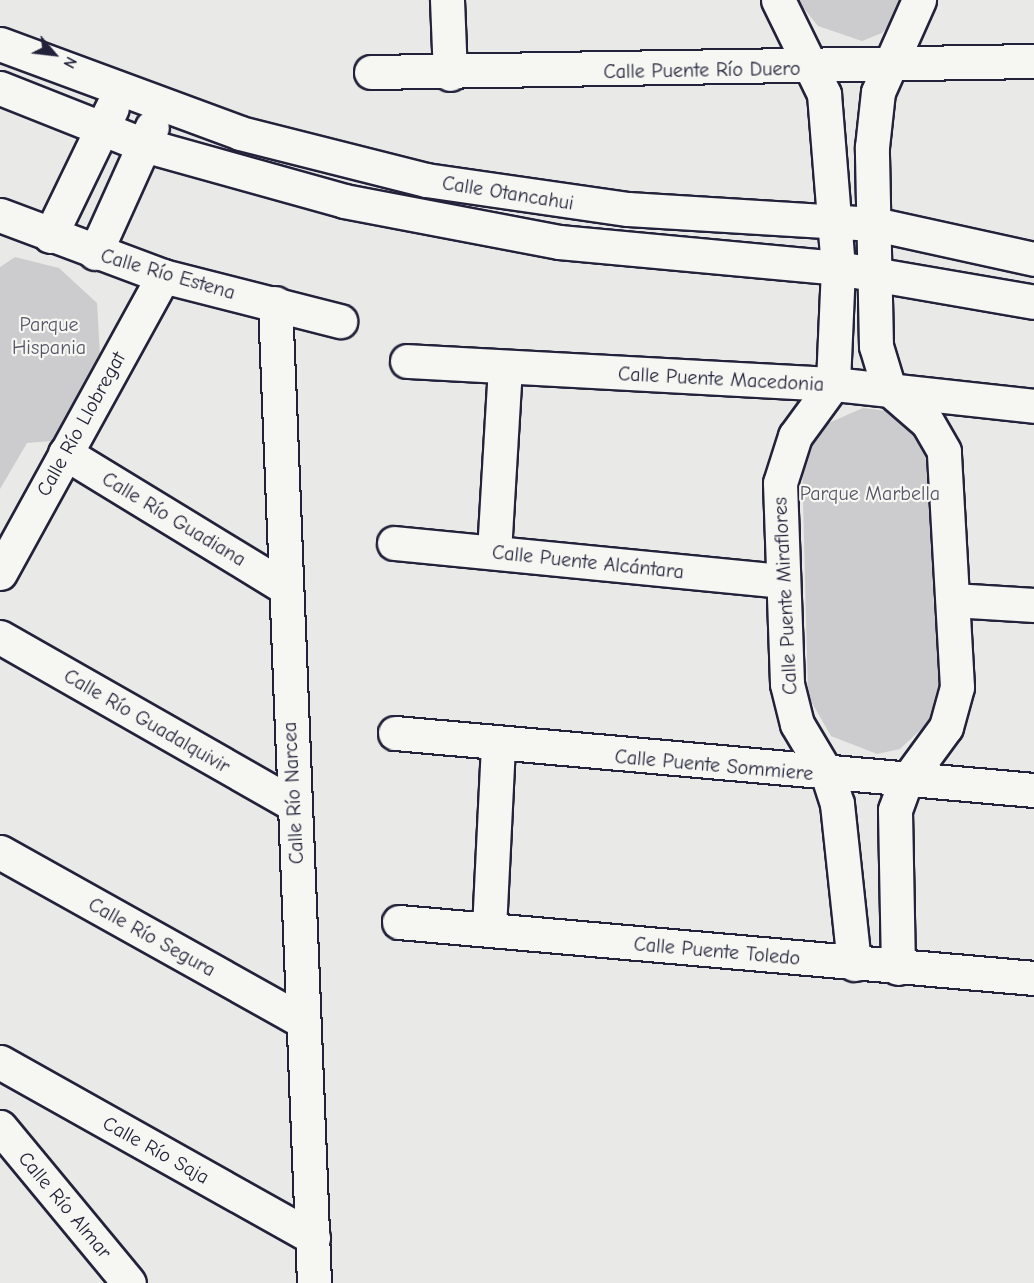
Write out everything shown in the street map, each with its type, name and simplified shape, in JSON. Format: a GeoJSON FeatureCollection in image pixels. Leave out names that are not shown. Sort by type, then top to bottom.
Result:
{"type":"FeatureCollection","features":[{"type":"Feature","properties":{"kind":"street"},"geometry":{"type":"LineString","coordinates":[[447,0],[450,74]]}},
{"type":"Feature","properties":{"kind":"street","name":"Calle Puente Miraflores"},"geometry":{"type":"LineString","coordinates":[[778,0],[811,68],[830,122],[839,312],[833,384],[786,456],[780,483],[782,581],[791,708],[828,776],[843,835],[854,964]]}},
{"type":"Feature","properties":{"kind":"street"},"geometry":{"type":"LineString","coordinates":[[898,968],[892,847],[905,783],[954,710],[953,600],[944,451],[927,422],[889,389],[876,346],[878,274],[873,173],[878,92],[887,66],[919,0]]}},
{"type":"Feature","properties":{"kind":"street","name":"Calle Otancahui"},"geometry":{"type":"LineString","coordinates":[[0,44],[160,106],[328,159],[506,194],[694,215],[834,219],[875,224],[1034,259]]}},
{"type":"Feature","properties":{"kind":"street","name":"Calle Puente Río Duero"},"geometry":{"type":"LineString","coordinates":[[371,72],[450,74],[811,68],[1034,61]]}},
{"type":"Feature","properties":{"kind":"street","name":"Calle Otancahui"},"geometry":{"type":"LineString","coordinates":[[0,88],[144,145],[272,183],[443,222],[559,242],[838,268],[1034,302]]}},
{"type":"Feature","properties":{"kind":"street"},"geometry":{"type":"LineString","coordinates":[[50,236],[121,90]]}},
{"type":"Feature","properties":{"kind":"street"},"geometry":{"type":"LineString","coordinates":[[95,253],[160,106]]}},
{"type":"Feature","properties":{"kind":"street"},"geometry":{"type":"LineString","coordinates":[[832,173],[845,168],[873,173]]}},
{"type":"Feature","properties":{"kind":"street","name":"Calle Río Estena"},"geometry":{"type":"LineString","coordinates":[[0,215],[95,253],[163,276],[340,321]]}},
{"type":"Feature","properties":{"kind":"street","name":"Calle Río Llobregat"},"geometry":{"type":"LineString","coordinates":[[0,573],[163,276]]}},
{"type":"Feature","properties":{"kind":"street","name":"Calle Río Narcea"},"geometry":{"type":"LineString","coordinates":[[274,303],[283,586],[314,1283]]}},
{"type":"Feature","properties":{"kind":"street"},"geometry":{"type":"LineString","coordinates":[[839,312],[858,318],[877,314]]}},
{"type":"Feature","properties":{"kind":"street","name":"Calle Puente Macedonia"},"geometry":{"type":"LineString","coordinates":[[407,361],[833,384],[1034,406]]}},
{"type":"Feature","properties":{"kind":"street"},"geometry":{"type":"LineString","coordinates":[[495,552],[505,368]]}},
{"type":"Feature","properties":{"kind":"street","name":"Calle Río Guadiana"},"geometry":{"type":"LineString","coordinates":[[65,453],[283,586]]}},
{"type":"Feature","properties":{"kind":"street","name":"Calle Puente Alcántara"},"geometry":{"type":"LineString","coordinates":[[394,543],[782,581]]}},
{"type":"Feature","properties":{"kind":"street"},"geometry":{"type":"LineString","coordinates":[[953,600],[1034,605]]}},
{"type":"Feature","properties":{"kind":"street","name":"Calle Río Guadalquivir"},"geometry":{"type":"LineString","coordinates":[[0,637],[293,804]]}},
{"type":"Feature","properties":{"kind":"street","name":"Calle Puente Sommiere"},"geometry":{"type":"LineString","coordinates":[[395,733],[905,783],[1034,790]]}},
{"type":"Feature","properties":{"kind":"street"},"geometry":{"type":"LineString","coordinates":[[489,929],[498,744]]}},
{"type":"Feature","properties":{"kind":"street","name":"Calle Río Segura"},"geometry":{"type":"LineString","coordinates":[[0,852],[303,1021]]}},
{"type":"Feature","properties":{"kind":"street","name":"Calle Puente Toledo"},"geometry":{"type":"LineString","coordinates":[[399,922],[898,968],[1034,978]]}},
{"type":"Feature","properties":{"kind":"street","name":"Calle Río Saja"},"geometry":{"type":"LineString","coordinates":[[0,1062],[313,1238]]}},
{"type":"Feature","properties":{"kind":"street","name":"Calle Río Almar"},"geometry":{"type":"LineString","coordinates":[[0,1127],[129,1283]]}},
{"type":"Feature","properties":{"kind":"green space"},"geometry":{"type":"Polygon","coordinates":[[[797,0],[912,0],[882,33],[862,41],[818,26],[797,0]]]}},
{"type":"Feature","properties":{"kind":"green space","name":"Parque Hispania"},"geometry":{"type":"Polygon","coordinates":[[[15,257],[59,268],[97,303],[100,355],[52,441],[27,443],[0,489],[0,267],[15,257]]]}},
{"type":"Feature","properties":{"kind":"green space","name":"Parque Marbella"},"geometry":{"type":"Polygon","coordinates":[[[863,408],[888,411],[932,447],[933,595],[942,700],[933,718],[900,749],[877,754],[831,736],[808,696],[802,461],[824,425],[863,408]]]}}]}
